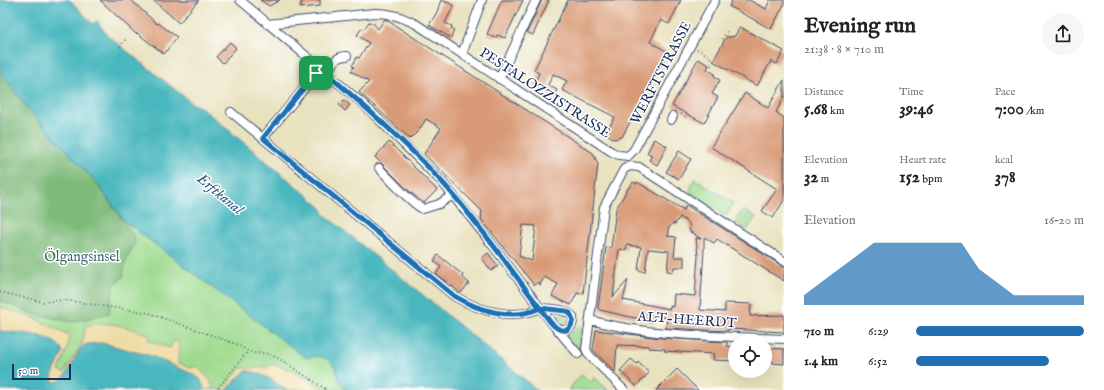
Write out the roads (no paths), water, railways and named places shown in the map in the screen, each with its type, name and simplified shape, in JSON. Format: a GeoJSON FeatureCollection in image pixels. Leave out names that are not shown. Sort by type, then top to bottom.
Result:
{"type":"FeatureCollection","features":[{"type":"Feature","properties":{"kind":"street"},"geometry":{"type":"LineString","coordinates":[[240,0],[363,104],[442,182],[491,243],[554,326],[578,354]]}},
{"type":"Feature","properties":{"kind":"street"},"geometry":{"type":"LineString","coordinates":[[462,54],[482,0]]}},
{"type":"Feature","properties":{"kind":"street"},"geometry":{"type":"LineString","coordinates":[[499,79],[536,0]]}},
{"type":"Feature","properties":{"kind":"street","name":"WERFTSTRASSE"},"geometry":{"type":"LineString","coordinates":[[628,156],[634,150],[715,0]]}},
{"type":"Feature","properties":{"kind":"street","name":"PESTALOZZISTRASSE"},"geometry":{"type":"LineString","coordinates":[[267,24],[375,13],[388,13],[398,16],[416,24],[612,152],[619,155],[628,156]]}},
{"type":"Feature","properties":{"kind":"street"},"geometry":{"type":"LineString","coordinates":[[263,138],[334,60],[340,56],[347,56]]}},
{"type":"Feature","properties":{"kind":"street"},"geometry":{"type":"LineString","coordinates":[[231,112],[454,296],[478,308],[505,313],[527,313],[540,308],[566,311],[573,317],[572,324],[567,330],[558,329],[554,326]]}},
{"type":"Feature","properties":{"kind":"street"},"geometry":{"type":"LineString","coordinates":[[628,156],[630,166]]}},
{"type":"Feature","properties":{"kind":"street"},"geometry":{"type":"LineString","coordinates":[[624,390],[589,355],[586,349],[604,207],[624,169],[630,166],[638,167],[784,261]]}},
{"type":"Feature","properties":{"kind":"street"},"geometry":{"type":"LineString","coordinates":[[379,168],[411,200],[423,209],[439,204],[453,195]]}},
{"type":"Feature","properties":{"kind":"street","name":"ALT-HEERDT"},"geometry":{"type":"LineString","coordinates":[[590,320],[656,332],[784,339]]}},
{"type":"Feature","properties":{"kind":"water","name":"Erftkanal"},"geometry":{"type":"Polygon","coordinates":[[[0,0],[70,0],[93,24],[97,21],[106,34],[193,104],[202,108],[321,207],[324,214],[537,390],[346,390],[338,379],[336,369],[328,359],[318,356],[306,358],[124,221],[96,182],[27,108],[0,71],[0,0]]]}},
{"type":"Feature","properties":{"kind":"water"},"geometry":{"type":"Polygon","coordinates":[[[0,331],[35,335],[53,341],[59,346],[63,352],[52,376],[53,382],[58,381],[67,374],[80,349],[84,345],[102,343],[151,356],[192,374],[200,379],[205,390],[0,390],[0,331]]]}},
{"type":"Feature","properties":{"kind":"water"},"geometry":{"type":"Polygon","coordinates":[[[246,371],[251,371],[262,375],[286,390],[227,390],[246,371]]]}},
{"type":"Feature","properties":{"kind":"park label","name":"Ölgangsinsel"},"geometry":{"type":"Point","coordinates":[82,257]}}]}
